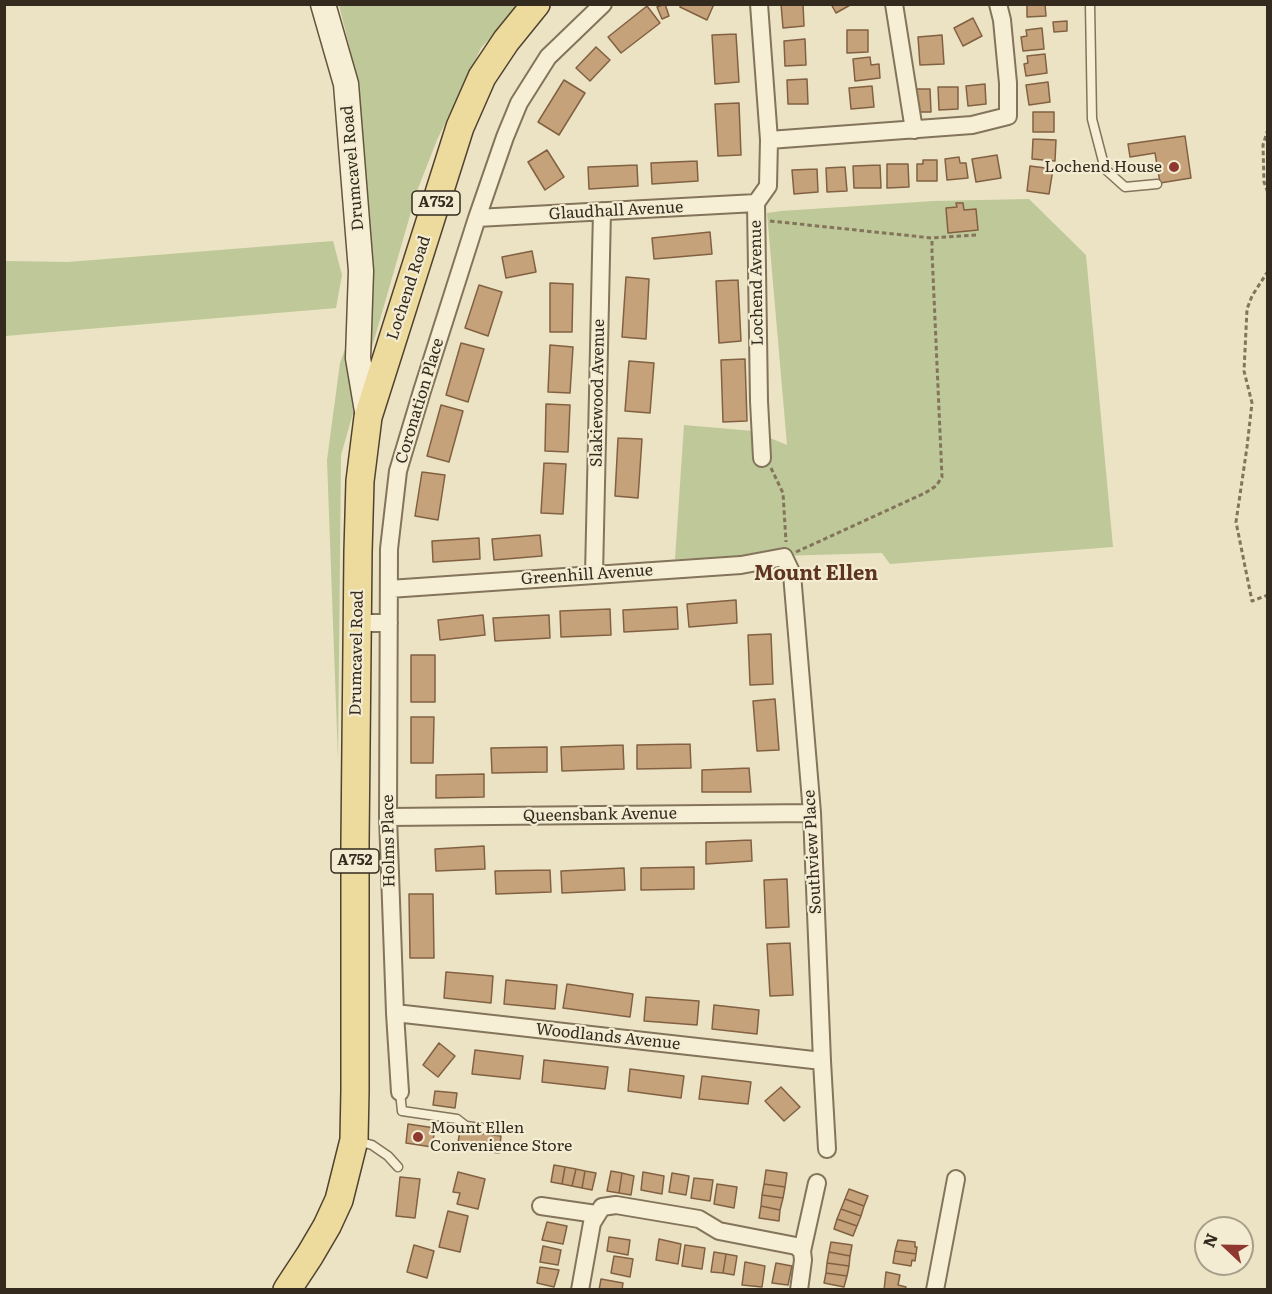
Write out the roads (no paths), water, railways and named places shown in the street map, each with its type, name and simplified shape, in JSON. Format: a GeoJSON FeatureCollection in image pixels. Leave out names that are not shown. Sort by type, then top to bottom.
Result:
{"type":"FeatureCollection","features":[{"type":"Feature","properties":{"kind":"main road","name":"Lochend Road"},"geometry":{"type":"LineString","coordinates":[[368,417],[460,127],[482,77],[506,41],[536,4]]}},
{"type":"Feature","properties":{"kind":"main road","name":"Drumcavel Road"},"geometry":{"type":"LineString","coordinates":[[286,1290],[327,1226],[339,1200],[354,1140],[358,552],[360,482],[368,417]]}},
{"type":"Feature","properties":{"kind":"street","name":"Drumcavel Road"},"geometry":{"type":"LineString","coordinates":[[323,4],[346,84],[361,271],[358,358],[368,417]]}},
{"type":"Feature","properties":{"kind":"street","name":"Coronation Place"},"geometry":{"type":"LineString","coordinates":[[389,589],[389,549],[398,471],[477,218],[505,137],[519,103],[548,57],[603,4]]}},
{"type":"Feature","properties":{"kind":"street","name":"Lochend Avenue"},"geometry":{"type":"LineString","coordinates":[[759,4],[769,140],[768,186],[756,210],[762,458]]}},
{"type":"Feature","properties":{"kind":"street"},"geometry":{"type":"LineString","coordinates":[[894,4],[914,130]]}},
{"type":"Feature","properties":{"kind":"street"},"geometry":{"type":"LineString","coordinates":[[769,140],[972,125],[1008,116],[1008,83],[1002,20],[998,4]]}},
{"type":"Feature","properties":{"kind":"street","name":"Glaudhall Avenue"},"geometry":{"type":"LineString","coordinates":[[477,218],[602,211],[756,210]]}},
{"type":"Feature","properties":{"kind":"street","name":"Slakiewood Avenue"},"geometry":{"type":"LineString","coordinates":[[594,575],[602,211]]}},
{"type":"Feature","properties":{"kind":"street"},"geometry":{"type":"LineString","coordinates":[[358,552],[389,549]]}},
{"type":"Feature","properties":{"kind":"street","name":"Greenhill Avenue"},"geometry":{"type":"LineString","coordinates":[[389,589],[752,564],[784,557]]}},
{"type":"Feature","properties":{"kind":"street","name":"Southview Place"},"geometry":{"type":"LineString","coordinates":[[784,557],[792,574],[812,813],[827,1149]]}},
{"type":"Feature","properties":{"kind":"street","name":"Holms Place"},"geometry":{"type":"LineString","coordinates":[[389,589],[388,817],[400,1092]]}},
{"type":"Feature","properties":{"kind":"street"},"geometry":{"type":"LineString","coordinates":[[358,623],[389,622]]}},
{"type":"Feature","properties":{"kind":"street","name":"Queensbank Avenue"},"geometry":{"type":"LineString","coordinates":[[388,817],[812,813]]}},
{"type":"Feature","properties":{"kind":"street","name":"Woodlands Avenue"},"geometry":{"type":"LineString","coordinates":[[395,1013],[822,1060]]}},
{"type":"Feature","properties":{"kind":"street"},"geometry":{"type":"LineString","coordinates":[[935,1290],[956,1179]]}},
{"type":"Feature","properties":{"kind":"street"},"geometry":{"type":"LineString","coordinates":[[799,1290],[802,1251],[817,1184]]}},
{"type":"Feature","properties":{"kind":"street"},"geometry":{"type":"LineString","coordinates":[[580,1290],[592,1223],[602,1208],[616,1205],[699,1219],[718,1231],[796,1246],[802,1251]]}},
{"type":"Feature","properties":{"kind":"street"},"geometry":{"type":"LineString","coordinates":[[541,1206],[596,1214]]}},
{"type":"Feature","properties":{"kind":"lane"},"geometry":{"type":"LineString","coordinates":[[1090,4],[1092,119],[1105,169],[1125,187],[1157,183]]}},
{"type":"Feature","properties":{"kind":"lane"},"geometry":{"type":"LineString","coordinates":[[400,1092],[402,1112],[457,1119],[466,1126],[490,1130]]}},
{"type":"Feature","properties":{"kind":"lane"},"geometry":{"type":"LineString","coordinates":[[354,1140],[372,1145],[399,1167]]}},
{"type":"Feature","properties":{"kind":"place","name":"Lochend House"},"geometry":{"type":"Point","coordinates":[1174,167]}},
{"type":"Feature","properties":{"kind":"place","name":"Mount Ellen Convenience Store"},"geometry":{"type":"Point","coordinates":[418,1137]}},
{"type":"Feature","properties":{"kind":"district","name":"Mount Ellen"},"geometry":{"type":"Point","coordinates":[816,574]}}]}
